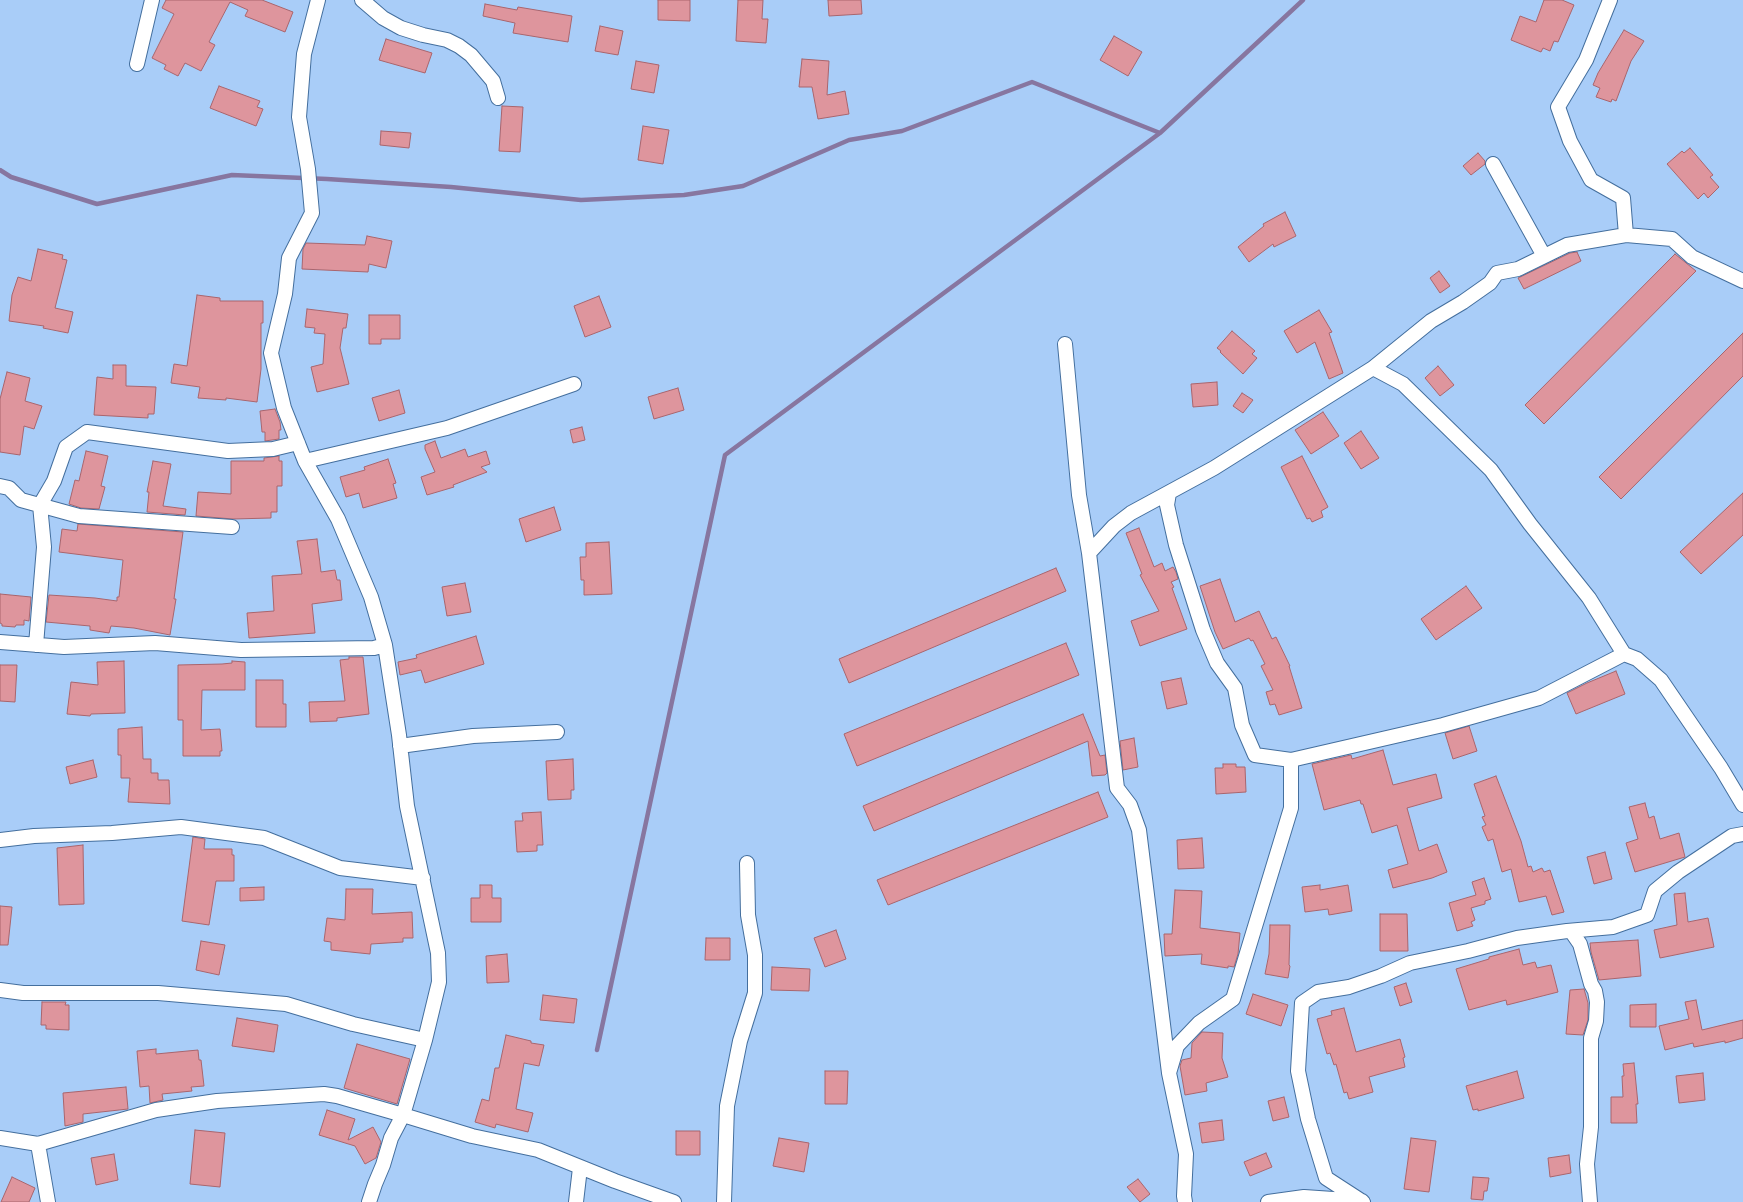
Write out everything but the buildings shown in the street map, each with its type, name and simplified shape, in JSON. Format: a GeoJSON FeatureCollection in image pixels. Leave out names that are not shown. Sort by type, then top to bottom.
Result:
{"type":"FeatureCollection","features":[{"type":"Feature","properties":{"kind":"street"},"geometry":{"type":"LineString","coordinates":[[137,64],[152,0]]}},
{"type":"Feature","properties":{"kind":"street"},"geometry":{"type":"LineString","coordinates":[[318,0],[304,54],[298,117],[308,169],[312,213],[289,258],[285,294],[271,353],[284,408],[305,461],[338,520],[371,597],[385,645],[407,806],[424,878],[438,953],[439,982],[425,1040],[403,1115],[391,1138],[383,1165],[369,1202]]}},
{"type":"Feature","properties":{"kind":"street"},"geometry":{"type":"LineString","coordinates":[[362,0],[383,18],[401,28],[423,35],[447,40],[472,55],[493,81],[498,98]]}},
{"type":"Feature","properties":{"kind":"street"},"geometry":{"type":"LineString","coordinates":[[1610,0],[1586,60],[1558,107],[1570,141],[1591,180],[1623,198],[1626,235]]}},
{"type":"Feature","properties":{"kind":"street"},"geometry":{"type":"LineString","coordinates":[[1492,164],[1544,256]]}},
{"type":"Feature","properties":{"kind":"street"},"geometry":{"type":"LineString","coordinates":[[1089,553],[1114,526],[1131,513],[1246,449],[1373,368],[1431,321],[1463,302],[1490,282],[1497,273],[1518,269],[1567,245],[1626,235],[1672,239],[1692,257],[1743,281]]}},
{"type":"Feature","properties":{"kind":"street"},"geometry":{"type":"LineString","coordinates":[[1065,344],[1079,495],[1089,553],[1117,788],[1130,805],[1139,830],[1169,1073],[1186,1154],[1185,1202]]}},
{"type":"Feature","properties":{"kind":"street"},"geometry":{"type":"LineString","coordinates":[[1373,368],[1403,384],[1490,470],[1530,524],[1589,598],[1624,654],[1637,659],[1661,680],[1721,768],[1743,805]]}},
{"type":"Feature","properties":{"kind":"street"},"geometry":{"type":"LineString","coordinates":[[305,461],[447,428],[574,384]]}},
{"type":"Feature","properties":{"kind":"street"},"geometry":{"type":"LineString","coordinates":[[36,645],[44,547],[40,505],[54,481],[66,447],[87,432],[228,451],[274,449],[298,443]]}},
{"type":"Feature","properties":{"kind":"street"},"geometry":{"type":"LineString","coordinates":[[0,486],[8,488],[21,500],[78,516],[232,527]]}},
{"type":"Feature","properties":{"kind":"street"},"geometry":{"type":"LineString","coordinates":[[1168,493],[1167,505],[1176,545],[1203,630],[1217,663],[1234,688],[1242,725],[1255,755],[1291,760],[1443,726],[1539,698],[1624,654]]}},
{"type":"Feature","properties":{"kind":"street"},"geometry":{"type":"LineString","coordinates":[[0,642],[64,647],[155,643],[241,650],[374,648],[385,645]]}},
{"type":"Feature","properties":{"kind":"street"},"geometry":{"type":"LineString","coordinates":[[400,746],[473,736],[557,732]]}},
{"type":"Feature","properties":{"kind":"street"},"geometry":{"type":"LineString","coordinates":[[1169,1073],[1177,1046],[1199,1023],[1233,999],[1291,808],[1291,760]]}},
{"type":"Feature","properties":{"kind":"street"},"geometry":{"type":"LineString","coordinates":[[0,840],[34,836],[112,833],[180,827],[264,838],[340,868],[424,878]]}},
{"type":"Feature","properties":{"kind":"street"},"geometry":{"type":"LineString","coordinates":[[1365,1202],[1326,1178],[1308,1119],[1298,1071],[1302,1003],[1318,992],[1349,987],[1381,976],[1410,963],[1468,951],[1517,938],[1613,927],[1647,915],[1655,891],[1678,872],[1732,836],[1743,834]]}},
{"type":"Feature","properties":{"kind":"street"},"geometry":{"type":"LineString","coordinates":[[724,1202],[727,1106],[740,1041],[755,993],[755,955],[748,915],[747,864]]}},
{"type":"Feature","properties":{"kind":"street"},"geometry":{"type":"LineString","coordinates":[[1571,931],[1580,944],[1597,1002],[1596,1021],[1591,1038],[1591,1127],[1587,1164],[1590,1202]]}},
{"type":"Feature","properties":{"kind":"street"},"geometry":{"type":"LineString","coordinates":[[0,990],[23,993],[158,993],[286,1004],[353,1024],[425,1040]]}},
{"type":"Feature","properties":{"kind":"street"},"geometry":{"type":"LineString","coordinates":[[0,1138],[38,1144],[156,1110],[216,1101],[324,1094],[337,1096],[472,1136],[538,1150],[580,1168],[674,1202]]}},
{"type":"Feature","properties":{"kind":"street"},"geometry":{"type":"LineString","coordinates":[[38,1144],[48,1202]]}},
{"type":"Feature","properties":{"kind":"street"},"geometry":{"type":"LineString","coordinates":[[576,1202],[580,1168]]}},
{"type":"Feature","properties":{"kind":"street"},"geometry":{"type":"LineString","coordinates":[[1268,1202],[1304,1197],[1365,1202]]}},
{"type":"Feature","properties":{"kind":"waterway"},"geometry":{"type":"LineString","coordinates":[[597,1050],[725,455],[1160,133],[1303,0]]}},
{"type":"Feature","properties":{"kind":"waterway"},"geometry":{"type":"LineString","coordinates":[[0,170],[11,177],[97,204],[232,175],[327,179],[451,187],[581,200],[684,195],[743,186],[849,140],[902,131],[1032,82],[1160,133]]}}]}
